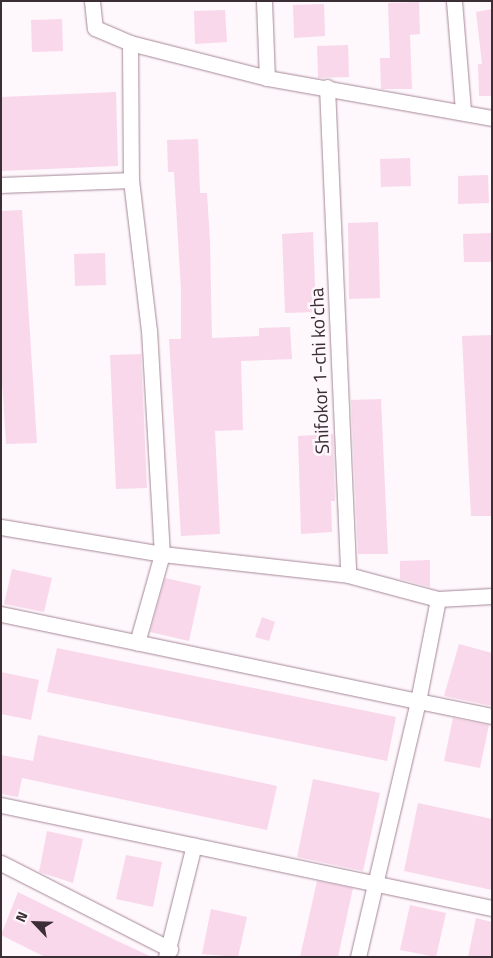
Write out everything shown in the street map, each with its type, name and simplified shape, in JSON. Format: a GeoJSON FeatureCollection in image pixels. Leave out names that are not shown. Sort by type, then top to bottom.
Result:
{"type":"FeatureCollection","features":[{"type":"Feature","properties":{"kind":"street"},"geometry":{"type":"LineString","coordinates":[[92,1],[95,28],[130,43],[267,78],[463,111],[492,118]]}},
{"type":"Feature","properties":{"kind":"street"},"geometry":{"type":"LineString","coordinates":[[264,1],[267,78]]}},
{"type":"Feature","properties":{"kind":"street"},"geometry":{"type":"LineString","coordinates":[[454,1],[463,111]]}},
{"type":"Feature","properties":{"kind":"street"},"geometry":{"type":"LineString","coordinates":[[130,43],[131,180],[149,330],[162,554],[137,644]]}},
{"type":"Feature","properties":{"kind":"street","name":"Shifokor 1-chi ko'cha"},"geometry":{"type":"LineString","coordinates":[[327,87],[348,575]]}},
{"type":"Feature","properties":{"kind":"street"},"geometry":{"type":"LineString","coordinates":[[1,185],[131,180]]}},
{"type":"Feature","properties":{"kind":"street"},"geometry":{"type":"LineString","coordinates":[[1,527],[162,554],[348,575],[431,598],[492,596]]}},
{"type":"Feature","properties":{"kind":"street"},"geometry":{"type":"LineString","coordinates":[[358,957],[377,885],[418,701],[431,598]]}},
{"type":"Feature","properties":{"kind":"street"},"geometry":{"type":"LineString","coordinates":[[1,614],[137,644],[492,716]]}},
{"type":"Feature","properties":{"kind":"street"},"geometry":{"type":"LineString","coordinates":[[1,805],[492,908]]}},
{"type":"Feature","properties":{"kind":"street"},"geometry":{"type":"LineString","coordinates":[[1,863],[168,953],[194,845]]}},
{"type":"Feature","properties":{"kind":"building"},"geometry":{"type":"Polygon","coordinates":[[[419,2],[420,34],[410,35],[412,89],[381,89],[380,58],[390,58],[388,3],[419,2]]]}},
{"type":"Feature","properties":{"kind":"building"},"geometry":{"type":"Polygon","coordinates":[[[324,4],[325,36],[294,38],[293,5],[324,4]]]}},
{"type":"Feature","properties":{"kind":"building"},"geometry":{"type":"Polygon","coordinates":[[[492,9],[492,96],[479,96],[478,64],[482,64],[476,12],[492,9]]]}},
{"type":"Feature","properties":{"kind":"building"},"geometry":{"type":"Polygon","coordinates":[[[225,10],[227,42],[195,44],[194,11],[225,10]]]}},
{"type":"Feature","properties":{"kind":"building"},"geometry":{"type":"Polygon","coordinates":[[[62,19],[63,51],[32,52],[31,20],[62,19]]]}},
{"type":"Feature","properties":{"kind":"building"},"geometry":{"type":"Polygon","coordinates":[[[348,45],[349,77],[318,78],[317,46],[348,45]]]}},
{"type":"Feature","properties":{"kind":"building"},"geometry":{"type":"Polygon","coordinates":[[[116,92],[118,166],[1,171],[1,97],[116,92]]]}},
{"type":"Feature","properties":{"kind":"building"},"geometry":{"type":"Polygon","coordinates":[[[198,139],[200,193],[207,193],[212,338],[259,336],[259,328],[290,327],[292,359],[241,361],[243,430],[215,431],[220,534],[181,536],[169,339],[181,339],[181,290],[174,172],[168,172],[167,140],[198,139]]]}},
{"type":"Feature","properties":{"kind":"building"},"geometry":{"type":"Polygon","coordinates":[[[410,158],[411,186],[381,187],[380,159],[410,158]]]}},
{"type":"Feature","properties":{"kind":"building"},"geometry":{"type":"Polygon","coordinates":[[[488,175],[489,203],[458,204],[458,176],[488,175]]]}},
{"type":"Feature","properties":{"kind":"building"},"geometry":{"type":"Polygon","coordinates":[[[22,210],[37,443],[6,444],[1,366],[1,211],[22,210]]]}},
{"type":"Feature","properties":{"kind":"building"},"geometry":{"type":"Polygon","coordinates":[[[378,222],[380,298],[349,299],[348,223],[378,222]]]}},
{"type":"Feature","properties":{"kind":"building"},"geometry":{"type":"Polygon","coordinates":[[[313,232],[316,312],[285,313],[282,234],[313,232]]]}},
{"type":"Feature","properties":{"kind":"building"},"geometry":{"type":"Polygon","coordinates":[[[492,233],[492,262],[464,262],[463,234],[492,233]]]}},
{"type":"Feature","properties":{"kind":"building"},"geometry":{"type":"Polygon","coordinates":[[[105,253],[106,285],[75,286],[74,254],[105,253]]]}},
{"type":"Feature","properties":{"kind":"building"},"geometry":{"type":"Polygon","coordinates":[[[492,335],[492,516],[471,516],[462,336],[492,335]]]}},
{"type":"Feature","properties":{"kind":"building"},"geometry":{"type":"Polygon","coordinates":[[[141,354],[147,488],[116,489],[110,355],[141,354]]]}},
{"type":"Feature","properties":{"kind":"building"},"geometry":{"type":"Polygon","coordinates":[[[381,399],[388,554],[358,554],[351,400],[381,399]]]}},
{"type":"Feature","properties":{"kind":"building"},"geometry":{"type":"Polygon","coordinates":[[[333,434],[335,501],[331,501],[332,532],[301,534],[298,436],[333,434]]]}},
{"type":"Feature","properties":{"kind":"building"},"geometry":{"type":"Polygon","coordinates":[[[430,560],[430,587],[400,579],[400,561],[430,560]]]}},
{"type":"Feature","properties":{"kind":"building"},"geometry":{"type":"Polygon","coordinates":[[[12,569],[52,578],[44,612],[4,604],[12,569]]]}},
{"type":"Feature","properties":{"kind":"building"},"geometry":{"type":"Polygon","coordinates":[[[165,578],[201,586],[189,641],[150,632],[165,578]]]}},
{"type":"Feature","properties":{"kind":"building"},"geometry":{"type":"Polygon","coordinates":[[[262,617],[275,622],[269,641],[255,637],[262,617]]]}},
{"type":"Feature","properties":{"kind":"building"},"geometry":{"type":"Polygon","coordinates":[[[459,644],[492,653],[492,706],[444,696],[459,644]]]}},
{"type":"Feature","properties":{"kind":"building"},"geometry":{"type":"Polygon","coordinates":[[[57,648],[396,717],[387,761],[47,692],[57,648]]]}},
{"type":"Feature","properties":{"kind":"building"},"geometry":{"type":"Polygon","coordinates":[[[1,672],[39,680],[31,720],[1,714],[1,672]]]}},
{"type":"Feature","properties":{"kind":"building"},"geometry":{"type":"Polygon","coordinates":[[[453,718],[489,725],[480,768],[444,761],[453,718]]]}},
{"type":"Feature","properties":{"kind":"building"},"geometry":{"type":"Polygon","coordinates":[[[38,735],[277,786],[267,830],[22,778],[18,797],[1,794],[1,755],[33,761],[38,735]]]}},
{"type":"Feature","properties":{"kind":"building"},"geometry":{"type":"Polygon","coordinates":[[[313,779],[380,793],[363,871],[297,857],[313,779]]]}},
{"type":"Feature","properties":{"kind":"building"},"geometry":{"type":"Polygon","coordinates":[[[418,803],[492,819],[492,890],[404,871],[418,803]]]}},
{"type":"Feature","properties":{"kind":"building"},"geometry":{"type":"Polygon","coordinates":[[[47,831],[83,839],[73,883],[39,872],[47,831]]]}},
{"type":"Feature","properties":{"kind":"building"},"geometry":{"type":"Polygon","coordinates":[[[126,855],[162,862],[153,907],[116,899],[126,855]]]}},
{"type":"Feature","properties":{"kind":"building"},"geometry":{"type":"Polygon","coordinates":[[[317,881],[353,888],[338,957],[300,957],[317,881]]]}},
{"type":"Feature","properties":{"kind":"building"},"geometry":{"type":"Polygon","coordinates":[[[18,892],[152,957],[45,957],[1,935],[18,892]]]}},
{"type":"Feature","properties":{"kind":"building"},"geometry":{"type":"Polygon","coordinates":[[[410,905],[446,913],[436,957],[400,950],[410,905]]]}},
{"type":"Feature","properties":{"kind":"building"},"geometry":{"type":"Polygon","coordinates":[[[211,909],[247,917],[238,957],[202,954],[211,909]]]}},
{"type":"Feature","properties":{"kind":"building"},"geometry":{"type":"Polygon","coordinates":[[[476,918],[492,922],[492,957],[468,957],[476,918]]]}}]}
